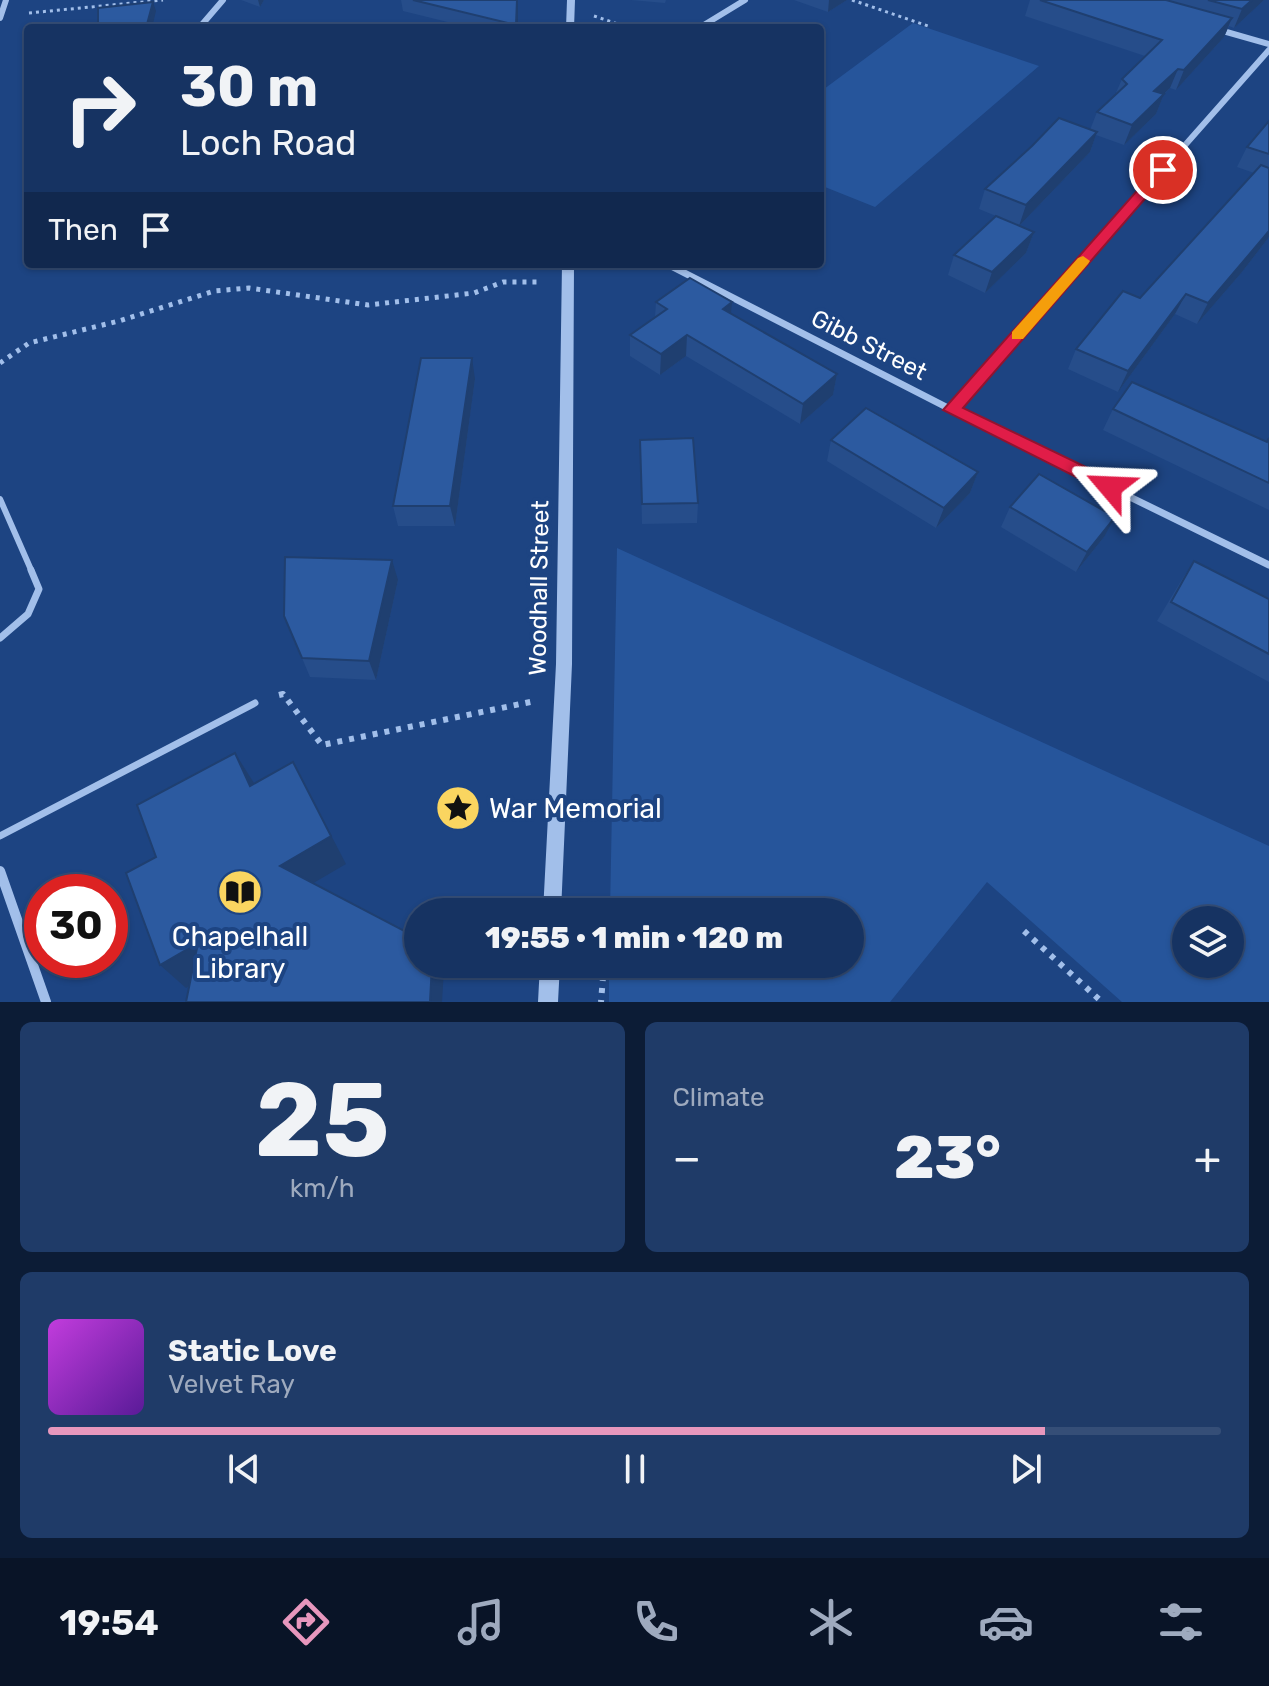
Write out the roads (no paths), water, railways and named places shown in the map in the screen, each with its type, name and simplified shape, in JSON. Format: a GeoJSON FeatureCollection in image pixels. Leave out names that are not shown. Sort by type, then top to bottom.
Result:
{"type":"FeatureCollection","features":[{"type":"Feature","properties":{"kind":"street"},"geometry":{"type":"LineString","coordinates":[[0,17],[6,0]]}},
{"type":"Feature","properties":{"kind":"street"},"geometry":{"type":"LineString","coordinates":[[202,24],[223,0]]}},
{"type":"Feature","properties":{"kind":"street"},"geometry":{"type":"LineString","coordinates":[[706,24],[745,0]]}},
{"type":"Feature","properties":{"kind":"street"},"geometry":{"type":"LineString","coordinates":[[570,24],[571,3]]}},
{"type":"Feature","properties":{"kind":"street"},"geometry":{"type":"LineString","coordinates":[[1208,26],[1269,44]]}},
{"type":"Feature","properties":{"kind":"street"},"geometry":{"type":"LineString","coordinates":[[952,410],[1269,50]]}},
{"type":"Feature","properties":{"kind":"street","name":"Woodhall Street"},"geometry":{"type":"LineString","coordinates":[[553,898],[563,695],[568,268]]}},
{"type":"Feature","properties":{"kind":"street","name":"Gibb Street"},"geometry":{"type":"LineString","coordinates":[[675,268],[952,410],[1269,565]]}},
{"type":"Feature","properties":{"kind":"street"},"geometry":{"type":"LineString","coordinates":[[0,871],[46,1002]]}},
{"type":"Feature","properties":{"kind":"street"},"geometry":{"type":"LineString","coordinates":[[548,1002],[549,978]]}},
{"type":"Feature","properties":{"kind":"lane"},"geometry":{"type":"LineString","coordinates":[[0,499],[39,589],[28,614],[0,638]]}},
{"type":"Feature","properties":{"kind":"lane"},"geometry":{"type":"LineString","coordinates":[[0,836],[255,703]]}},
{"type":"Feature","properties":{"kind":"place","name":"War Memorial"},"geometry":{"type":"Point","coordinates":[458,808]}},
{"type":"Feature","properties":{"kind":"place","name":"Chapelhall Library"},"geometry":{"type":"Point","coordinates":[240,892]}}]}
